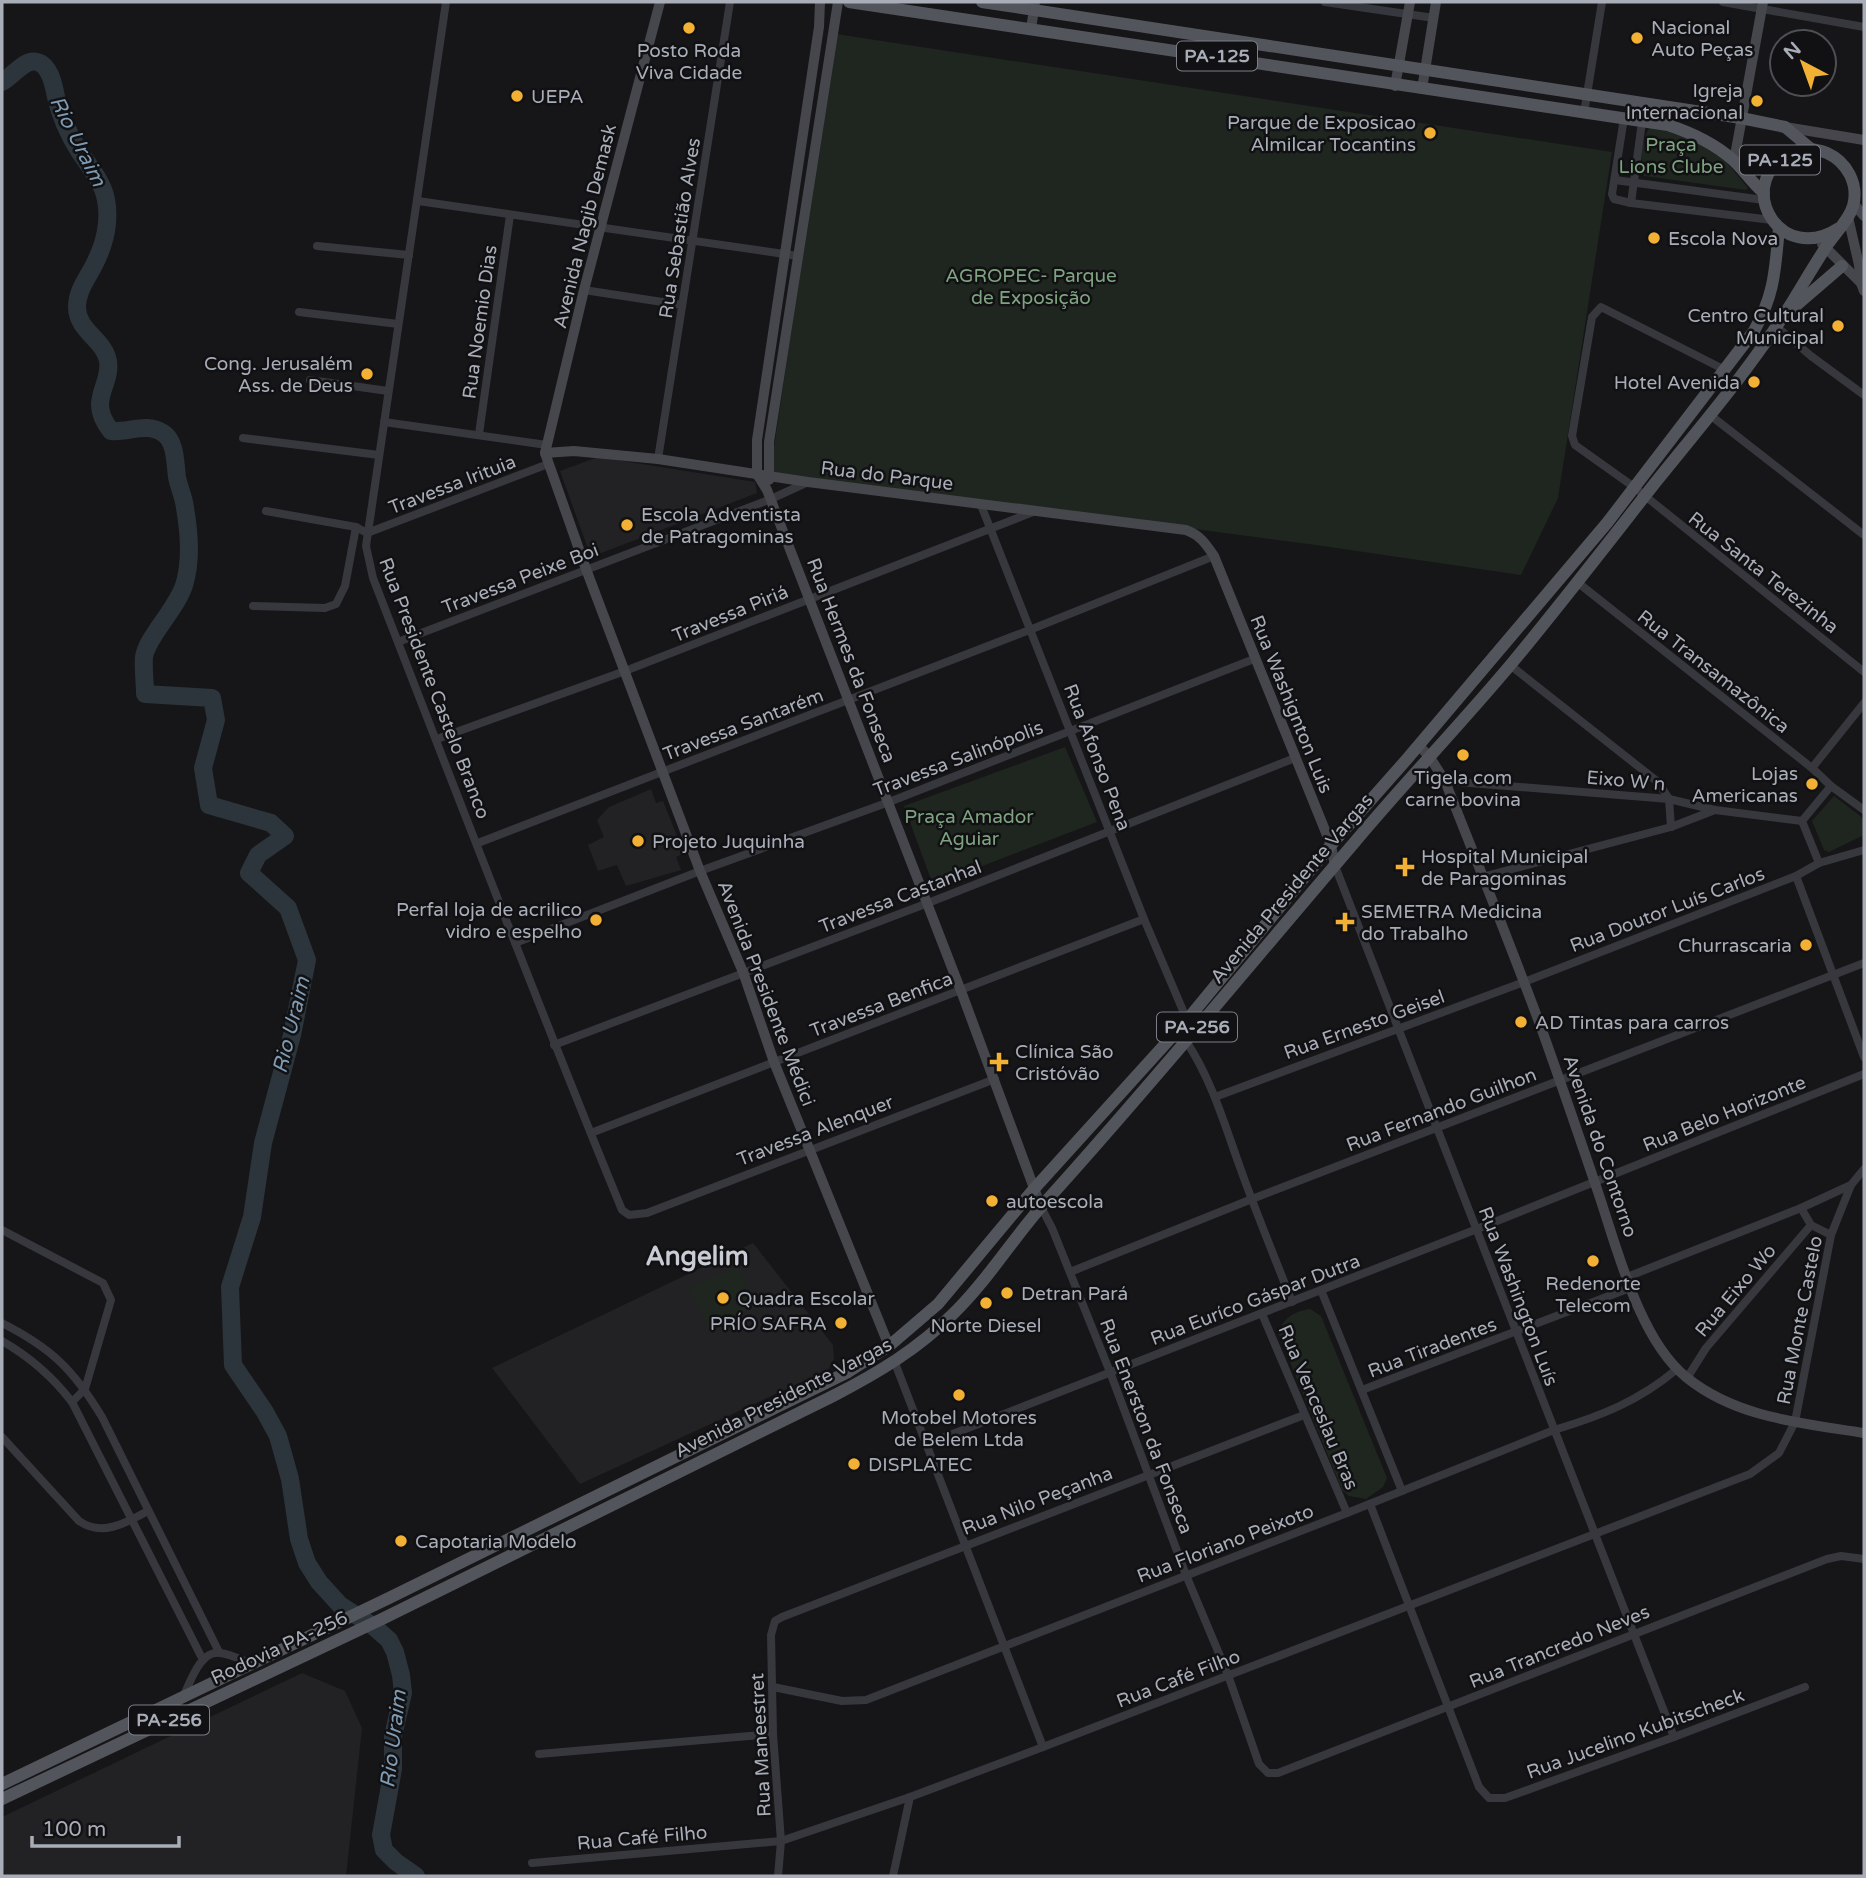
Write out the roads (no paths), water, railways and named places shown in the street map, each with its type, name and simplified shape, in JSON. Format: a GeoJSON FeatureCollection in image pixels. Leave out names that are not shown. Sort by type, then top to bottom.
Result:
{"type":"FeatureCollection","features":[{"type":"Feature","properties":{"kind":"main road","name":"PA-125"},"geometry":{"type":"LineString","coordinates":[[849,2],[1217,56],[1395,86],[1624,118],[1686,131],[1712,144],[1734,161],[1764,197],[1776,224]]}},
{"type":"Feature","properties":{"kind":"main road","name":"PA-125"},"geometry":{"type":"LineString","coordinates":[[982,2],[1034,6],[1115,23],[1587,93],[1785,127],[1815,149],[1835,156],[1847,168],[1857,199]]}},
{"type":"Feature","properties":{"kind":"main road"},"geometry":{"type":"LineString","coordinates":[[1111,41],[1115,23]]}},
{"type":"Feature","properties":{"kind":"main road"},"geometry":{"type":"LineString","coordinates":[[1217,56],[1219,37]]}},
{"type":"Feature","properties":{"kind":"main road","name":"PA-125"},"geometry":{"type":"LineString","coordinates":[[1764,197],[1766,179],[1783,157],[1796,150],[1815,149]]}},
{"type":"Feature","properties":{"kind":"main road"},"geometry":{"type":"LineString","coordinates":[[1776,224],[1790,235],[1821,243],[1848,217],[1857,199]]}},
{"type":"Feature","properties":{"kind":"main road","name":"Avenida Presidente Vargas"},"geometry":{"type":"LineString","coordinates":[[374,1605],[848,1372],[889,1346],[938,1304],[1033,1190],[1187,1020],[1331,845],[1419,746],[1599,533],[1754,331],[1770,300],[1776,267],[1776,224]]}},
{"type":"Feature","properties":{"kind":"main road","name":"Avenida Presidente Vargas"},"geometry":{"type":"LineString","coordinates":[[382,1619],[834,1396],[895,1363],[955,1312],[1041,1207],[1429,755],[1510,665],[1710,415],[1780,321],[1821,243]]}},
{"type":"Feature","properties":{"kind":"main road"},"geometry":{"type":"LineString","coordinates":[[1780,321],[1842,266]]}},
{"type":"Feature","properties":{"kind":"main road"},"geometry":{"type":"LineString","coordinates":[[561,1514],[559,1522],[568,1526]]}},
{"type":"Feature","properties":{"kind":"main road"},"geometry":{"type":"LineString","coordinates":[[534,1527],[541,1528],[543,1532],[543,1536],[538,1540]]}},
{"type":"Feature","properties":{"kind":"main road","name":"Rodovia PA-256"},"geometry":{"type":"LineString","coordinates":[[2,1784],[374,1605]]}},
{"type":"Feature","properties":{"kind":"main road","name":"Rodovia PA-256"},"geometry":{"type":"LineString","coordinates":[[2,1799],[382,1619]]}},
{"type":"Feature","properties":{"kind":"street","name":"Rua Presidente Castelo Branco"},"geometry":{"type":"LineString","coordinates":[[446,2],[366,546],[373,578],[478,843],[554,1045],[622,1210],[629,1215],[647,1213]]}},
{"type":"Feature","properties":{"kind":"street","name":"Rua Sebastião Alves"},"geometry":{"type":"LineString","coordinates":[[658,460],[730,2]]}},
{"type":"Feature","properties":{"kind":"street"},"geometry":{"type":"LineString","coordinates":[[757,474],[757,440],[819,27],[820,2]]}},
{"type":"Feature","properties":{"kind":"street"},"geometry":{"type":"LineString","coordinates":[[769,494],[769,442],[838,2]]}},
{"type":"Feature","properties":{"kind":"street"},"geometry":{"type":"LineString","coordinates":[[1325,2],[1434,18]]}},
{"type":"Feature","properties":{"kind":"street"},"geometry":{"type":"LineString","coordinates":[[1395,86],[1410,2]]}},
{"type":"Feature","properties":{"kind":"street"},"geometry":{"type":"LineString","coordinates":[[1422,89],[1436,2]]}},
{"type":"Feature","properties":{"kind":"street"},"geometry":{"type":"LineString","coordinates":[[1584,113],[1602,2]]}},
{"type":"Feature","properties":{"kind":"street"},"geometry":{"type":"LineString","coordinates":[[1723,2],[1762,6],[1864,27]]}},
{"type":"Feature","properties":{"kind":"street","name":"Avenida Nagib Demask"},"geometry":{"type":"LineString","coordinates":[[547,454],[584,290],[658,4]]}},
{"type":"Feature","properties":{"kind":"street"},"geometry":{"type":"LineString","coordinates":[[1013,27],[1017,4]]}},
{"type":"Feature","properties":{"kind":"street"},"geometry":{"type":"LineString","coordinates":[[1031,29],[1034,6]]}},
{"type":"Feature","properties":{"kind":"street"},"geometry":{"type":"LineString","coordinates":[[1734,161],[1762,6]]}},
{"type":"Feature","properties":{"kind":"street"},"geometry":{"type":"LineString","coordinates":[[1624,118],[1614,198],[1631,204],[1776,224]]}},
{"type":"Feature","properties":{"kind":"street"},"geometry":{"type":"LineString","coordinates":[[1631,204],[1642,122]]}},
{"type":"Feature","properties":{"kind":"street","name":"PA-125"},"geometry":{"type":"LineString","coordinates":[[1785,127],[1864,140]]}},
{"type":"Feature","properties":{"kind":"street","name":"PA-125"},"geometry":{"type":"LineString","coordinates":[[1815,149],[1844,138]]}},
{"type":"Feature","properties":{"kind":"street"},"geometry":{"type":"LineString","coordinates":[[1615,180],[1764,197]]}},
{"type":"Feature","properties":{"kind":"street"},"geometry":{"type":"LineString","coordinates":[[1857,199],[1864,216]]}},
{"type":"Feature","properties":{"kind":"street"},"geometry":{"type":"LineString","coordinates":[[418,201],[798,256]]}},
{"type":"Feature","properties":{"kind":"street","name":"Rua Noemio Dias"},"geometry":{"type":"LineString","coordinates":[[479,434],[510,215]]}},
{"type":"Feature","properties":{"kind":"street"},"geometry":{"type":"LineString","coordinates":[[1848,217],[1862,261],[1862,287]]}},
{"type":"Feature","properties":{"kind":"street"},"geometry":{"type":"LineString","coordinates":[[1821,243],[1862,287]]}},
{"type":"Feature","properties":{"kind":"street"},"geometry":{"type":"LineString","coordinates":[[317,246],[409,255]]}},
{"type":"Feature","properties":{"kind":"street"},"geometry":{"type":"LineString","coordinates":[[584,290],[682,305]]}},
{"type":"Feature","properties":{"kind":"street","name":"Rua Santa Terezinha"},"geometry":{"type":"LineString","coordinates":[[1725,370],[1601,307],[1592,317],[1573,441],[1864,672]]}},
{"type":"Feature","properties":{"kind":"street"},"geometry":{"type":"LineString","coordinates":[[299,312],[398,324]]}},
{"type":"Feature","properties":{"kind":"street"},"geometry":{"type":"LineString","coordinates":[[1780,321],[1811,356],[1864,395]]}},
{"type":"Feature","properties":{"kind":"street"},"geometry":{"type":"LineString","coordinates":[[310,380],[388,391]]}},
{"type":"Feature","properties":{"kind":"street"},"geometry":{"type":"LineString","coordinates":[[1710,415],[1864,535]]}},
{"type":"Feature","properties":{"kind":"street"},"geometry":{"type":"LineString","coordinates":[[384,422],[479,434],[547,454]]}},
{"type":"Feature","properties":{"kind":"street"},"geometry":{"type":"LineString","coordinates":[[243,438],[379,455]]}},
{"type":"Feature","properties":{"kind":"street","name":"Rua do Parque"},"geometry":{"type":"LineString","coordinates":[[547,454],[574,451],[658,460],[1033,512],[1186,530],[1200,537],[1214,556]]}},
{"type":"Feature","properties":{"kind":"street","name":"Travessa Irituia"},"geometry":{"type":"LineString","coordinates":[[366,533],[547,454]]}},
{"type":"Feature","properties":{"kind":"street","name":"Avenida Presidente Médici"},"geometry":{"type":"LineString","coordinates":[[547,454],[586,569],[662,772],[743,972],[774,1062],[889,1346]]}},
{"type":"Feature","properties":{"kind":"street","name":"Rua Hermes da Fonseca"},"geometry":{"type":"LineString","coordinates":[[757,474],[769,494],[889,802],[1041,1207]]}},
{"type":"Feature","properties":{"kind":"street","name":"Travessa Peixe Boi"},"geometry":{"type":"LineString","coordinates":[[398,642],[769,494],[808,482]]}},
{"type":"Feature","properties":{"kind":"street","name":"Rua Afonso Pena"},"geometry":{"type":"LineString","coordinates":[[981,505],[1144,919],[1187,1020]]}},
{"type":"Feature","properties":{"kind":"street"},"geometry":{"type":"LineString","coordinates":[[266,511],[356,527],[366,533]]}},
{"type":"Feature","properties":{"kind":"street","name":"Travessa Piriá"},"geometry":{"type":"LineString","coordinates":[[437,739],[625,671],[1033,512]]}},
{"type":"Feature","properties":{"kind":"street"},"geometry":{"type":"LineString","coordinates":[[253,606],[324,608],[336,604],[345,586],[356,527]]}},
{"type":"Feature","properties":{"kind":"street","name":"Travessa Santarém"},"geometry":{"type":"LineString","coordinates":[[478,843],[1214,556]]}},
{"type":"Feature","properties":{"kind":"street","name":"Rua Washignton Luis"},"geometry":{"type":"LineString","coordinates":[[1214,556],[1331,845],[1335,866]]}},
{"type":"Feature","properties":{"kind":"street","name":"Rua Transamazônica"},"geometry":{"type":"LineString","coordinates":[[1577,582],[1864,810]]}},
{"type":"Feature","properties":{"kind":"street","name":"Travessa Salinópolis"},"geometry":{"type":"LineString","coordinates":[[515,943],[700,871],[889,802],[1254,659]]}},
{"type":"Feature","properties":{"kind":"street"},"geometry":{"type":"LineString","coordinates":[[1510,665],[1658,782],[1669,799],[1671,827]]}},
{"type":"Feature","properties":{"kind":"street"},"geometry":{"type":"LineString","coordinates":[[1812,768],[1864,703]]}},
{"type":"Feature","properties":{"kind":"street","name":"Avenida do Contorno"},"geometry":{"type":"LineString","coordinates":[[1419,746],[1429,755],[1445,781],[1560,1080],[1629,1283],[1669,1361],[1687,1378],[1721,1401],[1755,1414],[1864,1433]]}},
{"type":"Feature","properties":{"kind":"street","name":"Travessa Castanhal"},"geometry":{"type":"LineString","coordinates":[[554,1045],[928,903],[1295,758]]}},
{"type":"Feature","properties":{"kind":"street","name":"Eixo W n"},"geometry":{"type":"LineString","coordinates":[[1445,781],[1669,799],[1715,810],[1801,821]]}},
{"type":"Feature","properties":{"kind":"street"},"geometry":{"type":"LineString","coordinates":[[1819,863],[1801,821],[1831,786]]}},
{"type":"Feature","properties":{"kind":"street"},"geometry":{"type":"LineString","coordinates":[[1482,877],[1671,827],[1715,810]]}},
{"type":"Feature","properties":{"kind":"street","name":"Rua Doutor Luís Carlos"},"geometry":{"type":"LineString","coordinates":[[1524,982],[1796,876],[1819,863],[1864,850]]}},
{"type":"Feature","properties":{"kind":"street","name":"Rua Washington Luís"},"geometry":{"type":"LineString","coordinates":[[1335,866],[1674,1737]]}},
{"type":"Feature","properties":{"kind":"street"},"geometry":{"type":"LineString","coordinates":[[1796,876],[1864,1056]]}},
{"type":"Feature","properties":{"kind":"street","name":"Travessa Benfica"},"geometry":{"type":"LineString","coordinates":[[590,1133],[1144,919]]}},
{"type":"Feature","properties":{"kind":"street","name":"Rua Fernando Guilhon"},"geometry":{"type":"LineString","coordinates":[[1070,1272],[1864,963]]}},
{"type":"Feature","properties":{"kind":"street","name":"Rua Ernesto Geisel"},"geometry":{"type":"LineString","coordinates":[[1214,1097],[1524,982]]}},
{"type":"Feature","properties":{"kind":"street"},"geometry":{"type":"LineString","coordinates":[[1186,1041],[1197,1058],[1214,1097],[1292,1302]]}},
{"type":"Feature","properties":{"kind":"street","name":"Rua Belo Horizonte"},"geometry":{"type":"LineString","coordinates":[[1595,1182],[1864,1074]]}},
{"type":"Feature","properties":{"kind":"street","name":"Travessa Alenquer"},"geometry":{"type":"LineString","coordinates":[[647,1213],[995,1079]]}},
{"type":"Feature","properties":{"kind":"street"},"geometry":{"type":"LineString","coordinates":[[1850,1185],[1864,1169]]}},
{"type":"Feature","properties":{"kind":"street","name":"Rua Euríco Gáspar Dutra"},"geometry":{"type":"LineString","coordinates":[[927,1444],[1595,1182]]}},
{"type":"Feature","properties":{"kind":"street","name":"Rua Tiradentes"},"geometry":{"type":"LineString","coordinates":[[1362,1390],[1515,1332],[1850,1185]]}},
{"type":"Feature","properties":{"kind":"street","name":"Rua Monte Castelo"},"geometry":{"type":"LineString","coordinates":[[1795,1422],[1830,1235],[1850,1185]]}},
{"type":"Feature","properties":{"kind":"street","name":"Rua Enerston da Fonseca"},"geometry":{"type":"LineString","coordinates":[[1041,1207],[1110,1372],[1186,1575],[1228,1675],[1259,1764],[1268,1773]]}},
{"type":"Feature","properties":{"kind":"street"},"geometry":{"type":"LineString","coordinates":[[1801,1208],[1811,1225],[1830,1235]]}},
{"type":"Feature","properties":{"kind":"street","name":"Rua Eixo Wo"},"geometry":{"type":"LineString","coordinates":[[1687,1378],[1706,1348],[1811,1225]]}},
{"type":"Feature","properties":{"kind":"street"},"geometry":{"type":"LineString","coordinates":[[2,1230],[103,1283],[108,1291],[111,1300],[85,1389],[72,1402]]}},
{"type":"Feature","properties":{"kind":"street"},"geometry":{"type":"LineString","coordinates":[[1321,1290],[1402,1491]]}},
{"type":"Feature","properties":{"kind":"street","name":"Rua Venceslau Bras"},"geometry":{"type":"LineString","coordinates":[[1262,1314],[1347,1513]]}},
{"type":"Feature","properties":{"kind":"street"},"geometry":{"type":"LineString","coordinates":[[2,1322],[35,1340],[68,1367],[85,1389],[102,1417],[219,1652]]}},
{"type":"Feature","properties":{"kind":"street"},"geometry":{"type":"LineString","coordinates":[[2,1341],[22,1352],[53,1377],[72,1402],[203,1660]]}},
{"type":"Feature","properties":{"kind":"street"},"geometry":{"type":"LineString","coordinates":[[895,1363],[1043,1747]]}},
{"type":"Feature","properties":{"kind":"street","name":"Rua Floriano Peixoto"},"geometry":{"type":"LineString","coordinates":[[773,1687],[842,1701],[866,1700],[1634,1401],[1654,1389],[1677,1369]]}},
{"type":"Feature","properties":{"kind":"street","name":"Rua Nilo Peçanha"},"geometry":{"type":"LineString","coordinates":[[782,1617],[1304,1415]]}},
{"type":"Feature","properties":{"kind":"street","name":"Rua Café Filho"},"geometry":{"type":"LineString","coordinates":[[532,1863],[781,1841],[910,1797],[1750,1474],[1779,1453],[1795,1422]]}},
{"type":"Feature","properties":{"kind":"street"},"geometry":{"type":"LineString","coordinates":[[2,1437],[79,1521],[90,1529],[106,1529],[148,1511]]}},
{"type":"Feature","properties":{"kind":"street","name":"Rua Venceslau Bras"},"geometry":{"type":"LineString","coordinates":[[1370,1504],[1410,1604]]}},
{"type":"Feature","properties":{"kind":"street","name":"Rua Trancredo Neves"},"geometry":{"type":"LineString","coordinates":[[1268,1773],[1278,1773],[1827,1559],[1841,1556],[1864,1559]]}},
{"type":"Feature","properties":{"kind":"street"},"geometry":{"type":"LineString","coordinates":[[169,1592],[185,1585]]}},
{"type":"Feature","properties":{"kind":"street"},"geometry":{"type":"LineString","coordinates":[[1410,1604],[1450,1707]]}},
{"type":"Feature","properties":{"kind":"street","name":"Rua Maneestret"},"geometry":{"type":"LineString","coordinates":[[778,1876],[781,1841],[773,1734],[771,1635],[775,1621],[782,1617]]}},
{"type":"Feature","properties":{"kind":"street"},"geometry":{"type":"LineString","coordinates":[[183,1697],[203,1660],[210,1654],[219,1652],[252,1664]]}},
{"type":"Feature","properties":{"kind":"street","name":"Rua Jucelino Kubitscheck"},"geometry":{"type":"LineString","coordinates":[[1450,1707],[1479,1787],[1489,1798],[1504,1798],[1805,1687]]}},
{"type":"Feature","properties":{"kind":"street"},"geometry":{"type":"LineString","coordinates":[[539,1754],[773,1734]]}},
{"type":"Feature","properties":{"kind":"street"},"geometry":{"type":"LineString","coordinates":[[893,1876],[910,1797]]}},
{"type":"Feature","properties":{"kind":"waterway","name":"Rio Uraim"},"geometry":{"type":"LineString","coordinates":[[2,82],[28,63],[37,62],[45,67],[51,77],[68,132],[104,192],[107,211],[104,238],[77,301],[81,322],[106,353],[108,361],[107,378],[100,402],[104,420],[111,431],[144,428],[157,430],[170,441],[174,453],[184,500],[189,545],[188,564],[182,592],[146,649],[145,694],[212,698],[216,720],[203,768],[209,805],[271,823],[285,836],[258,855],[249,873],[288,908],[307,960],[292,1035],[263,1143],[252,1217],[230,1287],[233,1365],[278,1436],[290,1479],[299,1539],[307,1563],[319,1582],[340,1605],[373,1626],[389,1640],[395,1652],[403,1693],[393,1736],[393,1769],[381,1835],[384,1850],[416,1876]]}},
{"type":"Feature","properties":{"kind":"place","name":"Posto Roda Viva Cidade"},"geometry":{"type":"Point","coordinates":[689,28]}},
{"type":"Feature","properties":{"kind":"place","name":"Nacional Auto Peças"},"geometry":{"type":"Point","coordinates":[1637,38]}},
{"type":"Feature","properties":{"kind":"place","name":"UEPA"},"geometry":{"type":"Point","coordinates":[517,96]}},
{"type":"Feature","properties":{"kind":"place","name":"Igreja Internacional"},"geometry":{"type":"Point","coordinates":[1757,101]}},
{"type":"Feature","properties":{"kind":"place","name":"Parque de Exposicao Almilcar Tocantins"},"geometry":{"type":"Point","coordinates":[1430,133]}},
{"type":"Feature","properties":{"kind":"place","name":"Escola Nova"},"geometry":{"type":"Point","coordinates":[1654,238]}},
{"type":"Feature","properties":{"kind":"place","name":"Centro Cultural Municipal"},"geometry":{"type":"Point","coordinates":[1838,326]}},
{"type":"Feature","properties":{"kind":"place","name":"Cong. Jerusalém Ass. de Deus"},"geometry":{"type":"Point","coordinates":[367,374]}},
{"type":"Feature","properties":{"kind":"place","name":"Hotel Avenida"},"geometry":{"type":"Point","coordinates":[1754,382]}},
{"type":"Feature","properties":{"kind":"place","name":"Escola Adventista de Patragominas"},"geometry":{"type":"Point","coordinates":[627,525]}},
{"type":"Feature","properties":{"kind":"place","name":"Tigela com carne bovina"},"geometry":{"type":"Point","coordinates":[1463,755]}},
{"type":"Feature","properties":{"kind":"place","name":"Lojas Americanas"},"geometry":{"type":"Point","coordinates":[1812,784]}},
{"type":"Feature","properties":{"kind":"place","name":"Projeto Juquinha"},"geometry":{"type":"Point","coordinates":[638,841]}},
{"type":"Feature","properties":{"kind":"place","name":"Hospital Municipal de Paragominas"},"geometry":{"type":"Point","coordinates":[1405,867]}},
{"type":"Feature","properties":{"kind":"place","name":"Perfal loja de acrilico vidro e espelho"},"geometry":{"type":"Point","coordinates":[596,920]}},
{"type":"Feature","properties":{"kind":"place","name":"SEMETRA Medicina do Trabalho"},"geometry":{"type":"Point","coordinates":[1345,922]}},
{"type":"Feature","properties":{"kind":"place","name":"Churrascaria"},"geometry":{"type":"Point","coordinates":[1806,945]}},
{"type":"Feature","properties":{"kind":"place","name":"AD Tintas para carros"},"geometry":{"type":"Point","coordinates":[1521,1022]}},
{"type":"Feature","properties":{"kind":"place","name":"Clínica São Cristóvão"},"geometry":{"type":"Point","coordinates":[999,1062]}},
{"type":"Feature","properties":{"kind":"place","name":"autoescola"},"geometry":{"type":"Point","coordinates":[992,1201]}},
{"type":"Feature","properties":{"kind":"place","name":"Redenorte Telecom"},"geometry":{"type":"Point","coordinates":[1593,1261]}},
{"type":"Feature","properties":{"kind":"place","name":"Detran Pará"},"geometry":{"type":"Point","coordinates":[1007,1293]}},
{"type":"Feature","properties":{"kind":"place","name":"Quadra Escolar"},"geometry":{"type":"Point","coordinates":[723,1298]}},
{"type":"Feature","properties":{"kind":"place","name":"Norte Diesel"},"geometry":{"type":"Point","coordinates":[986,1303]}},
{"type":"Feature","properties":{"kind":"place","name":"PRÍO SAFRA"},"geometry":{"type":"Point","coordinates":[841,1323]}},
{"type":"Feature","properties":{"kind":"place","name":"Motobel Motores de Belem Ltda"},"geometry":{"type":"Point","coordinates":[959,1395]}},
{"type":"Feature","properties":{"kind":"place","name":"DISPLATEC"},"geometry":{"type":"Point","coordinates":[854,1464]}},
{"type":"Feature","properties":{"kind":"place","name":"Capotaria Modelo"},"geometry":{"type":"Point","coordinates":[401,1541]}},
{"type":"Feature","properties":{"kind":"district","name":"Angelim"},"geometry":{"type":"Point","coordinates":[697,1256]}},
{"type":"Feature","properties":{"kind":"park label","name":"Praça Lions Clube"},"geometry":{"type":"Point","coordinates":[1671,155]}},
{"type":"Feature","properties":{"kind":"park label","name":"AGROPEC- Parque de Exposição"},"geometry":{"type":"Point","coordinates":[1031,286]}},
{"type":"Feature","properties":{"kind":"park label","name":"Praça Amador Aguiar"},"geometry":{"type":"Point","coordinates":[969,827]}}]}
